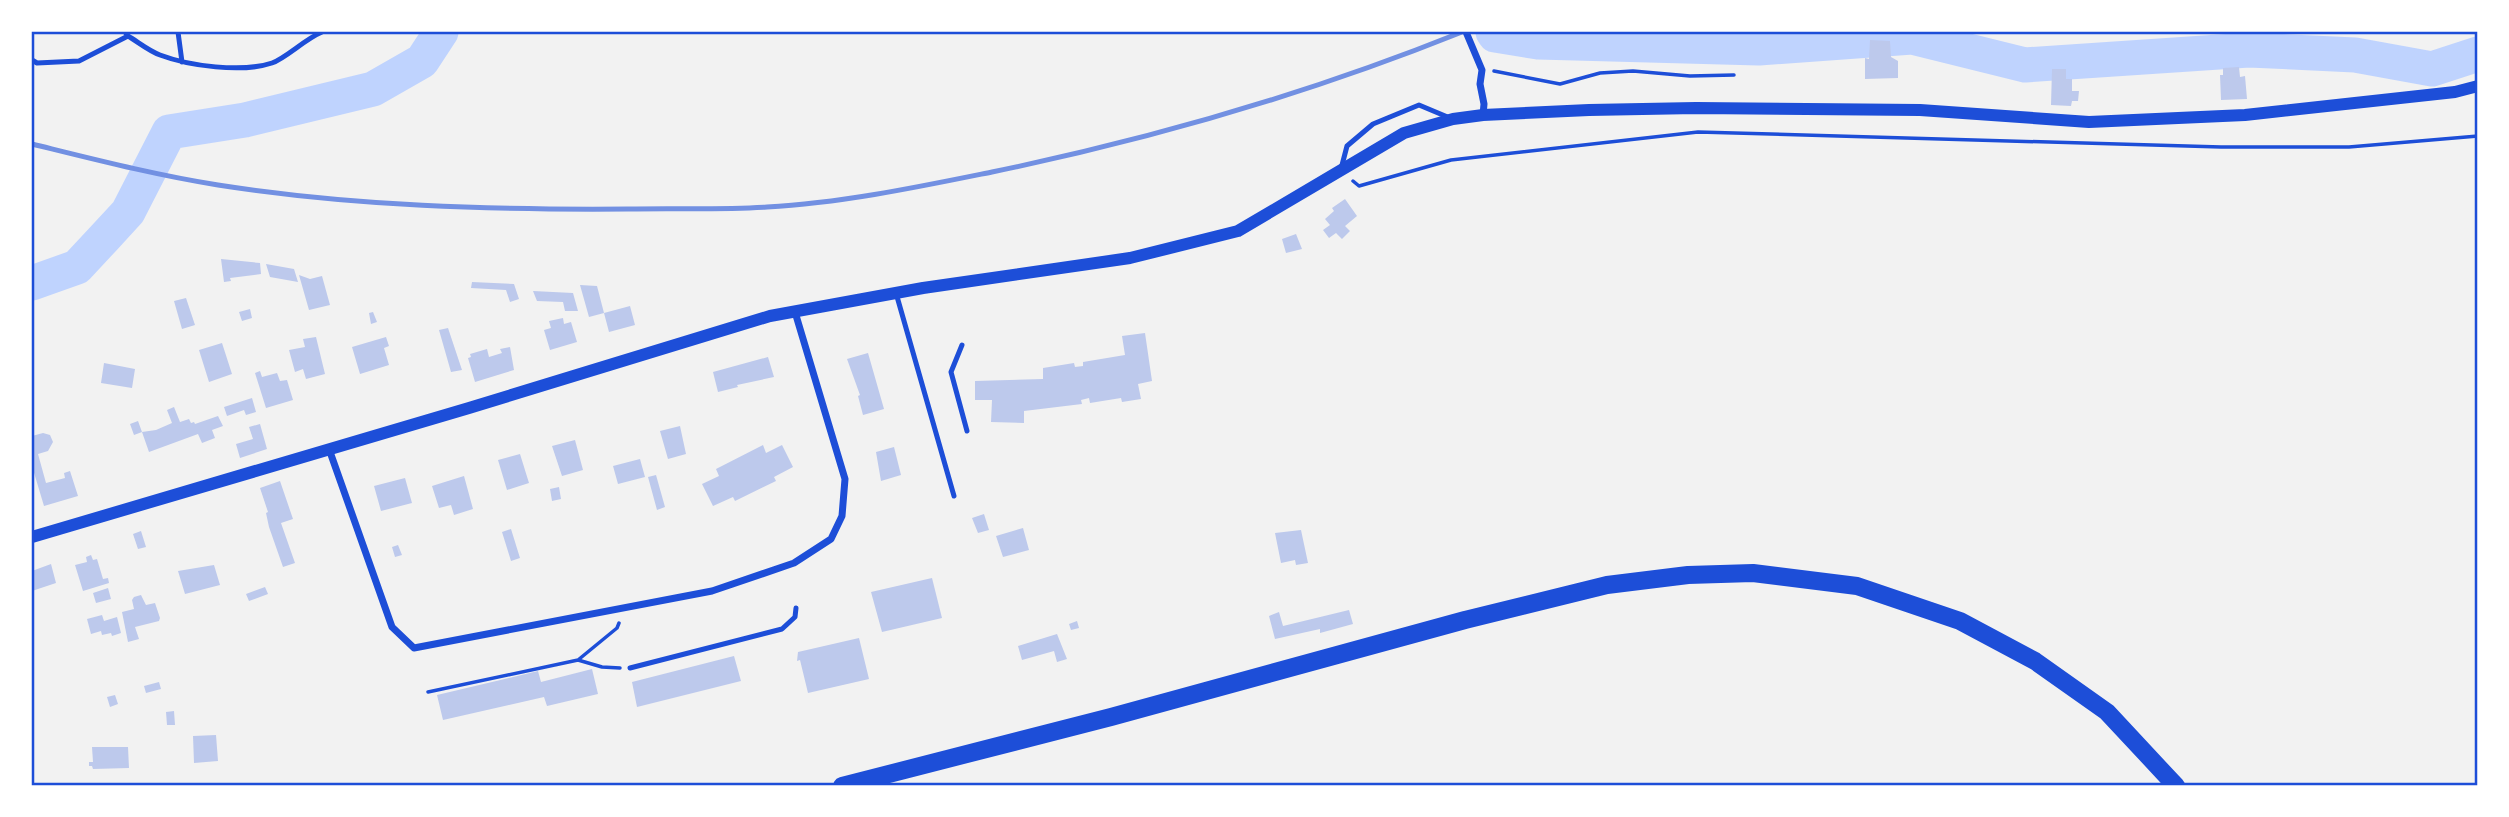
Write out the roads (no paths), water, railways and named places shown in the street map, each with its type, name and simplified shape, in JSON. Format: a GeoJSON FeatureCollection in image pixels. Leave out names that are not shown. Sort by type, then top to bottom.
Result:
{"type":"FeatureCollection","features":[{"type":"Feature","properties":{"kind":"main road"},"geometry":{"type":"LineString","coordinates":[[842,786],[1111,717],[1465,620],[1607,585],[1688,575],[1753,573],[1857,586],[1960,621],[2035,661],[2107,712],[2176,786]]}},
{"type":"Feature","properties":{"kind":"street"},"geometry":{"type":"LineString","coordinates":[[1466,32],[1482,70],[1480,84],[1483,115]]}},
{"type":"Feature","properties":{"kind":"street"},"geometry":{"type":"LineString","coordinates":[[32,537],[770,316],[896,293],[1130,258],[1238,231],[1404,133],[1453,119],[1483,115],[1696,108],[1907,109],[2089,122],[2245,115],[2455,92],[2477,86]]}},
{"type":"Feature","properties":{"kind":"street"},"geometry":{"type":"LineString","coordinates":[[328,449],[392,627],[414,648],[712,591],[794,563],[831,539],[842,516],[845,479],[795,312]]}},
{"type":"Feature","properties":{"kind":"lane"},"geometry":{"type":"LineString","coordinates":[[178,32],[182,62]]}},
{"type":"Feature","properties":{"kind":"lane"},"geometry":{"type":"LineString","coordinates":[[32,60],[37,64],[79,61],[126,34],[158,54],[182,62],[206,66],[274,63],[322,32]]}},
{"type":"Feature","properties":{"kind":"lane"},"geometry":{"type":"LineString","coordinates":[[1340,172],[1347,146],[1373,124],[1419,105],[1453,119]]}},
{"type":"Feature","properties":{"kind":"lane"},"geometry":{"type":"LineString","coordinates":[[896,293],[954,496]]}},
{"type":"Feature","properties":{"kind":"lane"},"geometry":{"type":"LineString","coordinates":[[962,345],[951,372],[967,430]]}},
{"type":"Feature","properties":{"kind":"lane"},"geometry":{"type":"LineString","coordinates":[[631,668],[782,629],[795,617],[796,608]]}},
{"type":"Feature","properties":{"kind":"waterway"},"geometry":{"type":"LineString","coordinates":[[32,283],[77,267],[128,212],[169,132],[245,120],[373,89],[422,61],[441,32]]}},
{"type":"Feature","properties":{"kind":"waterway"},"geometry":{"type":"LineString","coordinates":[[1493,32],[1495,35],[1538,42],[1759,48],[1912,37],[2025,65],[2249,50],[2355,55],[2432,69],[2478,54]]}},
{"type":"Feature","properties":{"kind":"railway"},"geometry":{"type":"LineString","coordinates":[[32,144],[194,181],[320,198],[474,207],[577,209],[795,205],[908,189],[1112,145],[1289,94],[1462,32]]}}]}
